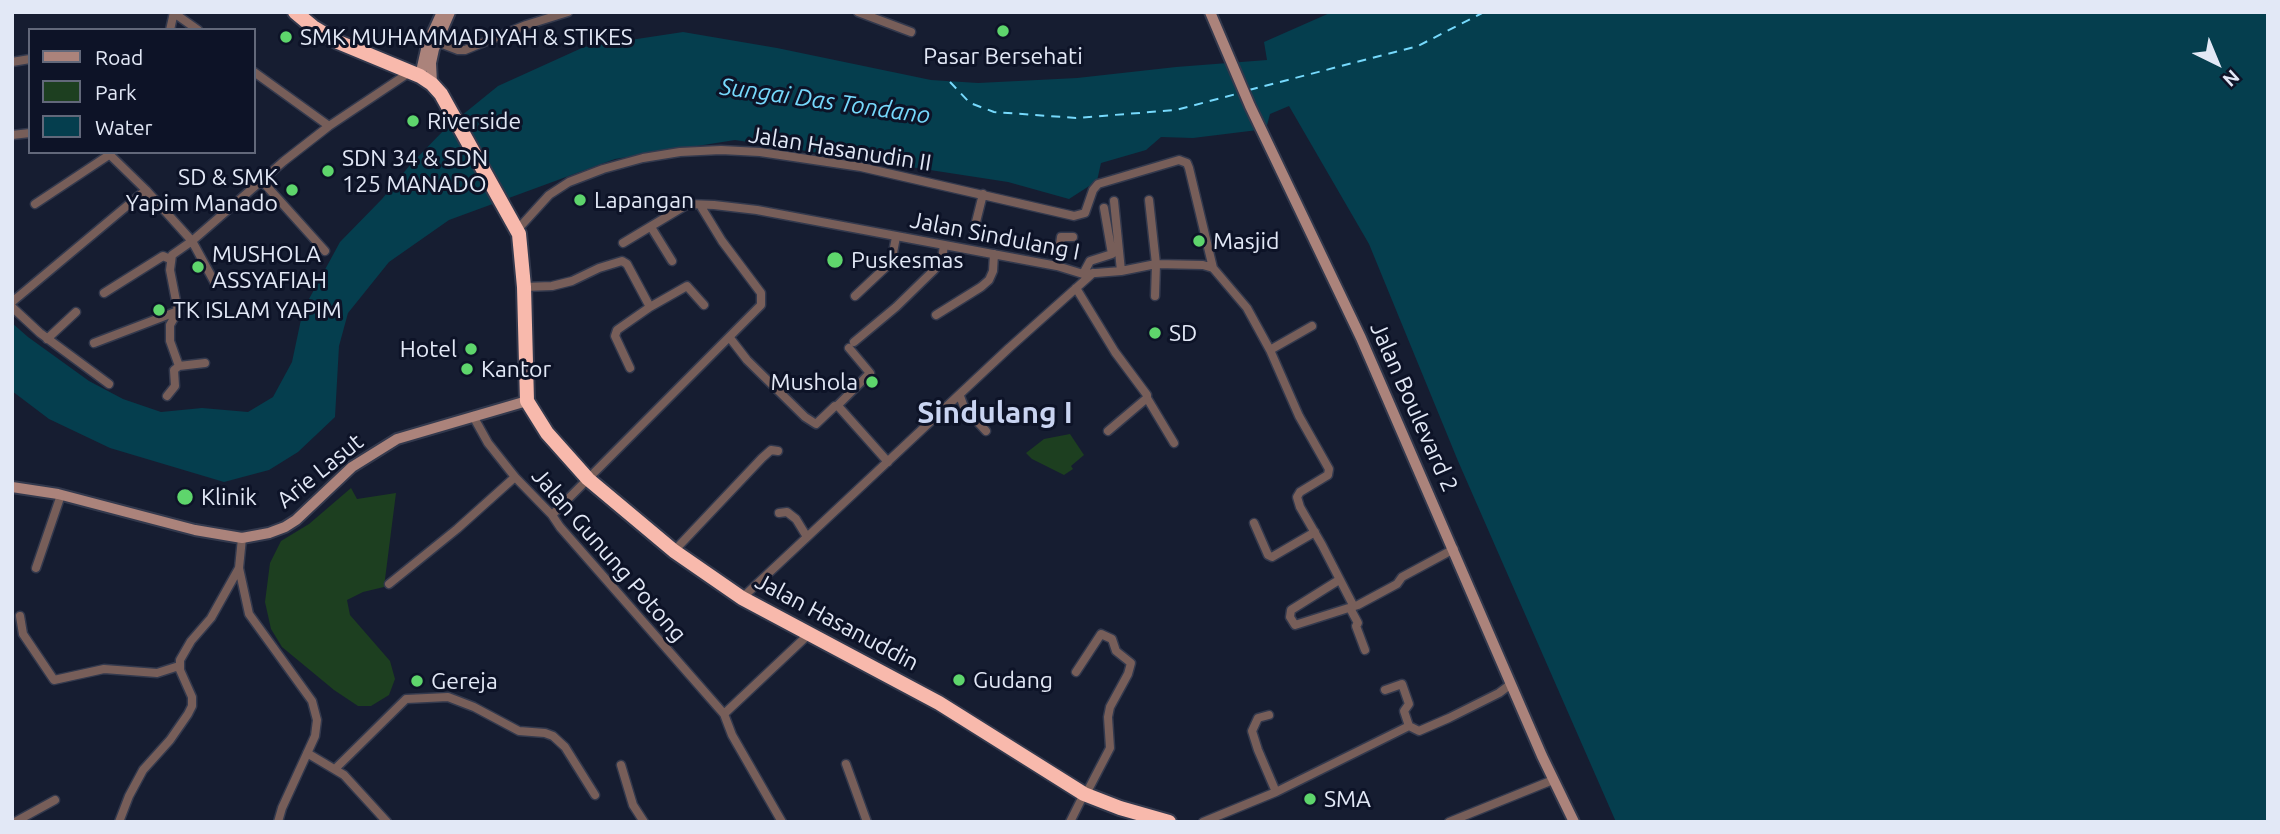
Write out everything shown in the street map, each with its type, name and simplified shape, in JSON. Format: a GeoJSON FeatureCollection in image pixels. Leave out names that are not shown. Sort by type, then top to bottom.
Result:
{"type":"FeatureCollection","features":[{"type":"Feature","properties":{"kind":"highway"},"geometry":{"type":"LineString","coordinates":[[295,12],[338,42],[426,82],[510,215],[518,229],[524,287],[527,401]]}},
{"type":"Feature","properties":{"kind":"highway","name":"Jalan Hasanuddin"},"geometry":{"type":"LineString","coordinates":[[527,401],[547,433],[588,479],[674,551],[742,597],[939,704],[1085,794],[1120,808],[1169,822]]}},
{"type":"Feature","properties":{"kind":"main road"},"geometry":{"type":"LineString","coordinates":[[426,82],[432,42],[442,12]]}},
{"type":"Feature","properties":{"kind":"main road"},"geometry":{"type":"LineString","coordinates":[[432,42],[450,12]]}},
{"type":"Feature","properties":{"kind":"main road","name":"Jalan Boulevard 2"},"geometry":{"type":"LineString","coordinates":[[1210,12],[1273,156],[1361,338],[1553,780],[1574,822]]}},
{"type":"Feature","properties":{"kind":"main road","name":"Arie Lasut"},"geometry":{"type":"LineString","coordinates":[[12,487],[61,495],[195,530],[242,537],[269,533],[296,520],[352,467],[397,439],[527,401]]}},
{"type":"Feature","properties":{"kind":"street"},"geometry":{"type":"LineString","coordinates":[[432,42],[465,50],[526,25],[568,12]]}},
{"type":"Feature","properties":{"kind":"street"},"geometry":{"type":"LineString","coordinates":[[858,12],[907,30]]}},
{"type":"Feature","properties":{"kind":"street"},"geometry":{"type":"LineString","coordinates":[[888,22],[891,12]]}},
{"type":"Feature","properties":{"kind":"street"},"geometry":{"type":"LineString","coordinates":[[174,13],[195,28]]}},
{"type":"Feature","properties":{"kind":"street"},"geometry":{"type":"LineString","coordinates":[[256,73],[329,126]]}},
{"type":"Feature","properties":{"kind":"street"},"geometry":{"type":"LineString","coordinates":[[170,259],[329,126],[426,82]]}},
{"type":"Feature","properties":{"kind":"street","name":"Jalan Hasanudin II"},"geometry":{"type":"LineString","coordinates":[[518,229],[549,195],[569,182],[643,158],[680,152],[720,150],[775,153],[860,167],[1079,216],[1088,210],[1094,188],[1098,184],[1178,160],[1187,163],[1213,268]]}},
{"type":"Feature","properties":{"kind":"street"},"geometry":{"type":"LineString","coordinates":[[35,204],[108,154],[146,190],[192,241],[215,282]]}},
{"type":"Feature","properties":{"kind":"street"},"geometry":{"type":"LineString","coordinates":[[262,181],[325,251]]}},
{"type":"Feature","properties":{"kind":"street"},"geometry":{"type":"LineString","coordinates":[[109,384],[47,339],[12,304],[146,190]]}},
{"type":"Feature","properties":{"kind":"street"},"geometry":{"type":"LineString","coordinates":[[974,230],[983,194]]}},
{"type":"Feature","properties":{"kind":"street"},"geometry":{"type":"LineString","coordinates":[[1149,200],[1156,264],[1155,296]]}},
{"type":"Feature","properties":{"kind":"street"},"geometry":{"type":"LineString","coordinates":[[1114,201],[1121,271]]}},
{"type":"Feature","properties":{"kind":"street"},"geometry":{"type":"LineString","coordinates":[[552,515],[761,305],[762,296],[722,241],[701,205],[688,204],[623,243]]}},
{"type":"Feature","properties":{"kind":"street","name":"Jalan Sindulang I"},"geometry":{"type":"LineString","coordinates":[[701,205],[730,205],[1058,266],[1083,274],[1121,271],[1156,264],[1203,265],[1213,268]]}},
{"type":"Feature","properties":{"kind":"street"},"geometry":{"type":"LineString","coordinates":[[1083,274],[1090,261],[1112,254],[1104,208]]}},
{"type":"Feature","properties":{"kind":"street"},"geometry":{"type":"LineString","coordinates":[[651,227],[672,261]]}},
{"type":"Feature","properties":{"kind":"street"},"geometry":{"type":"LineString","coordinates":[[855,296],[887,266],[892,258],[897,237]]}},
{"type":"Feature","properties":{"kind":"street"},"geometry":{"type":"LineString","coordinates":[[1058,266],[1060,237],[1073,237]]}},
{"type":"Feature","properties":{"kind":"street"},"geometry":{"type":"LineString","coordinates":[[730,338],[747,360],[804,417],[816,424],[870,373],[851,345],[934,270],[942,259],[944,245]]}},
{"type":"Feature","properties":{"kind":"street"},"geometry":{"type":"LineString","coordinates":[[936,315],[989,280],[993,271],[994,254]]}},
{"type":"Feature","properties":{"kind":"street"},"geometry":{"type":"LineString","coordinates":[[104,293],[163,256],[170,259]]}},
{"type":"Feature","properties":{"kind":"street"},"geometry":{"type":"LineString","coordinates":[[170,259],[178,312],[170,325],[170,341],[179,366]]}},
{"type":"Feature","properties":{"kind":"street"},"geometry":{"type":"LineString","coordinates":[[524,287],[552,286],[572,281],[622,261],[627,264],[650,307]]}},
{"type":"Feature","properties":{"kind":"street"},"geometry":{"type":"LineString","coordinates":[[1213,268],[1247,308],[1270,350],[1294,405],[1330,471],[1297,497],[1339,580],[1355,605]]}},
{"type":"Feature","properties":{"kind":"street"},"geometry":{"type":"LineString","coordinates":[[742,597],[1093,273]]}},
{"type":"Feature","properties":{"kind":"street"},"geometry":{"type":"LineString","coordinates":[[629,368],[615,332],[650,307],[687,286],[704,305]]}},
{"type":"Feature","properties":{"kind":"street"},"geometry":{"type":"LineString","coordinates":[[1076,288],[1115,352],[1143,387],[1174,443]]}},
{"type":"Feature","properties":{"kind":"street"},"geometry":{"type":"LineString","coordinates":[[47,339],[76,312]]}},
{"type":"Feature","properties":{"kind":"street"},"geometry":{"type":"LineString","coordinates":[[94,343],[178,312]]}},
{"type":"Feature","properties":{"kind":"street"},"geometry":{"type":"LineString","coordinates":[[1270,350],[1312,326]]}},
{"type":"Feature","properties":{"kind":"street"},"geometry":{"type":"LineString","coordinates":[[167,396],[175,386],[174,370],[179,366],[205,363]]}},
{"type":"Feature","properties":{"kind":"street"},"geometry":{"type":"LineString","coordinates":[[960,396],[964,407],[986,431]]}},
{"type":"Feature","properties":{"kind":"street"},"geometry":{"type":"LineString","coordinates":[[1108,431],[1147,398]]}},
{"type":"Feature","properties":{"kind":"street"},"geometry":{"type":"LineString","coordinates":[[837,406],[888,462]]}},
{"type":"Feature","properties":{"kind":"street","name":"Jalan Gunung Potong"},"geometry":{"type":"LineString","coordinates":[[473,416],[488,443],[515,477],[552,515],[724,714],[732,735],[782,822]]}},
{"type":"Feature","properties":{"kind":"street"},"geometry":{"type":"LineString","coordinates":[[674,551],[762,458],[773,449],[778,451]]}},
{"type":"Feature","properties":{"kind":"street"},"geometry":{"type":"LineString","coordinates":[[389,584],[515,477]]}},
{"type":"Feature","properties":{"kind":"street"},"geometry":{"type":"LineString","coordinates":[[36,568],[61,495]]}},
{"type":"Feature","properties":{"kind":"street"},"geometry":{"type":"LineString","coordinates":[[779,513],[787,512],[796,519],[807,537]]}},
{"type":"Feature","properties":{"kind":"street"},"geometry":{"type":"LineString","coordinates":[[1254,523],[1268,555],[1272,557],[1315,532]]}},
{"type":"Feature","properties":{"kind":"street"},"geometry":{"type":"LineString","coordinates":[[242,537],[239,568],[250,614],[312,701],[316,712],[317,728],[278,822]]}},
{"type":"Feature","properties":{"kind":"street"},"geometry":{"type":"LineString","coordinates":[[1339,580],[1293,608],[1289,613],[1295,625],[1355,605],[1397,584],[1402,577],[1454,549]]}},
{"type":"Feature","properties":{"kind":"street"},"geometry":{"type":"LineString","coordinates":[[119,822],[128,796],[143,770],[176,733],[192,706],[188,686],[179,666],[185,650],[211,618],[239,568]]}},
{"type":"Feature","properties":{"kind":"street"},"geometry":{"type":"LineString","coordinates":[[1355,605],[1351,610],[1358,623],[1356,626],[1365,650]]}},
{"type":"Feature","properties":{"kind":"street"},"geometry":{"type":"LineString","coordinates":[[20,617],[23,634],[54,680],[104,669],[157,673],[179,666]]}},
{"type":"Feature","properties":{"kind":"street"},"geometry":{"type":"LineString","coordinates":[[724,714],[809,634]]}},
{"type":"Feature","properties":{"kind":"street"},"geometry":{"type":"LineString","coordinates":[[1070,822],[1110,748],[1108,716],[1131,663],[1116,651],[1112,639],[1101,634],[1076,672]]}},
{"type":"Feature","properties":{"kind":"street"},"geometry":{"type":"LineString","coordinates":[[1385,690],[1400,683],[1403,685],[1409,704],[1404,711],[1409,726],[1419,731],[1499,693],[1511,684]]}},
{"type":"Feature","properties":{"kind":"street"},"geometry":{"type":"LineString","coordinates":[[335,769],[406,699],[448,697],[474,707],[519,731],[553,736],[565,747],[596,795]]}},
{"type":"Feature","properties":{"kind":"street"},"geometry":{"type":"LineString","coordinates":[[1269,715],[1258,718],[1252,731],[1276,792]]}},
{"type":"Feature","properties":{"kind":"street"},"geometry":{"type":"LineString","coordinates":[[1203,822],[1276,792],[1409,726]]}},
{"type":"Feature","properties":{"kind":"street"},"geometry":{"type":"LineString","coordinates":[[307,753],[335,769],[387,822]]}},
{"type":"Feature","properties":{"kind":"street"},"geometry":{"type":"LineString","coordinates":[[846,764],[867,822]]}},
{"type":"Feature","properties":{"kind":"street"},"geometry":{"type":"LineString","coordinates":[[621,765],[633,805],[644,822]]}},
{"type":"Feature","properties":{"kind":"street"},"geometry":{"type":"LineString","coordinates":[[1449,822],[1553,780]]}},
{"type":"Feature","properties":{"kind":"street"},"geometry":{"type":"LineString","coordinates":[[15,822],[55,800]]}},
{"type":"Feature","properties":{"kind":"green space"},"geometry":{"type":"Polygon","coordinates":[[[1070,434],[1084,455],[1071,466],[1073,469],[1064,475],[1032,459],[1026,453],[1044,439],[1070,434]]]}},
{"type":"Feature","properties":{"kind":"green space"},"geometry":{"type":"Polygon","coordinates":[[[351,488],[357,499],[396,493],[384,587],[363,592],[347,600],[350,615],[390,661],[395,679],[389,695],[371,706],[358,706],[282,647],[271,629],[265,602],[270,563],[281,541],[309,524],[351,488]]]}},
{"type":"Feature","properties":{"kind":"water","name":"Sungai Das Tondano"},"geometry":{"type":"Polygon","coordinates":[[[1332,12],[2268,12],[2268,822],[1616,822],[1458,461],[1369,244],[1289,106],[1270,114],[1266,129],[1193,138],[1161,137],[1146,150],[1101,163],[1097,181],[1069,199],[1008,182],[735,140],[615,159],[449,220],[389,262],[348,313],[339,346],[335,417],[298,452],[269,470],[224,482],[110,448],[49,419],[12,391],[12,323],[89,381],[123,399],[161,412],[202,408],[248,412],[273,397],[292,362],[303,310],[340,242],[445,129],[498,86],[584,47],[683,32],[777,48],[931,80],[978,83],[1077,78],[1267,60],[1264,42],[1332,12]]]}},
{"type":"Feature","properties":{"kind":"ferry route"},"geometry":{"type":"LineString","coordinates":[[1249,90],[1418,46],[1484,12]]}},
{"type":"Feature","properties":{"kind":"ferry route"},"geometry":{"type":"LineString","coordinates":[[950,82],[970,103],[994,112],[1076,118],[1176,110],[1240,93]]}},
{"type":"Feature","properties":{"kind":"place","name":"Pasar Bersehati"},"geometry":{"type":"Point","coordinates":[1003,31]}},
{"type":"Feature","properties":{"kind":"place","name":"SMK MUHAMMADIYAH & STIKES"},"geometry":{"type":"Point","coordinates":[286,37]}},
{"type":"Feature","properties":{"kind":"place","name":"Riverside"},"geometry":{"type":"Point","coordinates":[413,121]}},
{"type":"Feature","properties":{"kind":"place","name":"SDN 34 & SDN 125 MANADO"},"geometry":{"type":"Point","coordinates":[328,171]}},
{"type":"Feature","properties":{"kind":"place","name":"SD & SMK Yapim Manado"},"geometry":{"type":"Point","coordinates":[292,190]}},
{"type":"Feature","properties":{"kind":"place","name":"Lapangan"},"geometry":{"type":"Point","coordinates":[580,200]}},
{"type":"Feature","properties":{"kind":"place","name":"Masjid"},"geometry":{"type":"Point","coordinates":[1199,241]}},
{"type":"Feature","properties":{"kind":"place","name":"Puskesmas"},"geometry":{"type":"Point","coordinates":[835,260]}},
{"type":"Feature","properties":{"kind":"place","name":"MUSHOLA ASSYAFIAH"},"geometry":{"type":"Point","coordinates":[198,267]}},
{"type":"Feature","properties":{"kind":"place","name":"TK ISLAM YAPIM"},"geometry":{"type":"Point","coordinates":[159,310]}},
{"type":"Feature","properties":{"kind":"place","name":"SD"},"geometry":{"type":"Point","coordinates":[1155,333]}},
{"type":"Feature","properties":{"kind":"place","name":"Hotel"},"geometry":{"type":"Point","coordinates":[471,349]}},
{"type":"Feature","properties":{"kind":"place","name":"Kantor"},"geometry":{"type":"Point","coordinates":[467,369]}},
{"type":"Feature","properties":{"kind":"place","name":"Mushola"},"geometry":{"type":"Point","coordinates":[872,382]}},
{"type":"Feature","properties":{"kind":"place","name":"Klinik"},"geometry":{"type":"Point","coordinates":[185,497]}},
{"type":"Feature","properties":{"kind":"place","name":"Gudang"},"geometry":{"type":"Point","coordinates":[959,680]}},
{"type":"Feature","properties":{"kind":"place","name":"Gereja"},"geometry":{"type":"Point","coordinates":[417,681]}},
{"type":"Feature","properties":{"kind":"place","name":"SMA"},"geometry":{"type":"Point","coordinates":[1310,799]}},
{"type":"Feature","properties":{"kind":"district","name":"Sindulang I"},"geometry":{"type":"Point","coordinates":[995,413]}}]}
